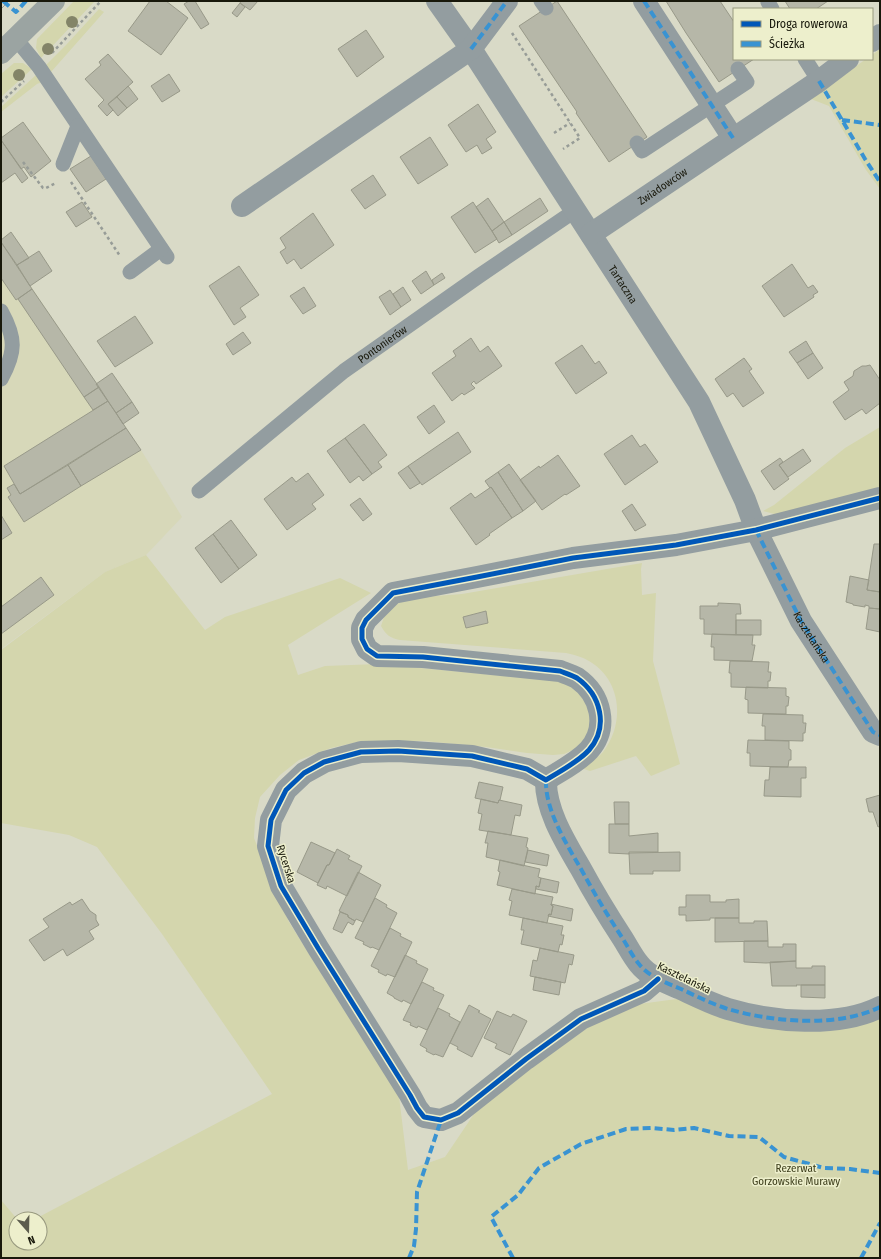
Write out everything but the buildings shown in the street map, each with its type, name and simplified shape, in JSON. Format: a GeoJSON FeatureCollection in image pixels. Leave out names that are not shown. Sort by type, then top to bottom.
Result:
{"type":"FeatureCollection","features":[{"type":"Feature","properties":{"kind":"main road"},"geometry":{"type":"LineString","coordinates":[[9,46],[54,1]]}},
{"type":"Feature","properties":{"kind":"street","name":"Tartaczna"},"geometry":{"type":"LineString","coordinates":[[437,1],[471,49],[699,402],[745,500],[756,530]]}},
{"type":"Feature","properties":{"kind":"street"},"geometry":{"type":"LineString","coordinates":[[644,1],[733,138]]}},
{"type":"Feature","properties":{"kind":"street"},"geometry":{"type":"LineString","coordinates":[[242,206],[471,49],[502,7]]}},
{"type":"Feature","properties":{"kind":"street","name":"Zwiadowców"},"geometry":{"type":"LineString","coordinates":[[591,234],[819,81],[847,60]]}},
{"type":"Feature","properties":{"kind":"street"},"geometry":{"type":"LineString","coordinates":[[546,780],[577,761],[590,749],[596,737],[602,720],[598,702],[586,686],[576,677],[560,671],[423,658],[377,656],[366,649],[362,639],[362,628],[366,620],[393,592],[477,578],[573,558],[676,545],[756,530],[880,498]]}},
{"type":"Feature","properties":{"kind":"street","name":"Kasztelańska"},"geometry":{"type":"LineString","coordinates":[[756,530],[801,621],[873,732],[880,735]]}},
{"type":"Feature","properties":{"kind":"street","name":"Rycerska"},"geometry":{"type":"LineString","coordinates":[[546,780],[527,769],[472,756],[398,751],[361,752],[324,762],[304,773],[286,790],[271,820],[268,846],[281,886],[424,1118],[441,1120],[458,1113],[526,1059],[581,1019],[644,991],[658,979]]}},
{"type":"Feature","properties":{"kind":"street","name":"Kasztelańska"},"geometry":{"type":"LineString","coordinates":[[546,780],[545,791],[548,802],[565,842],[602,905],[640,965],[658,979],[728,1009],[772,1018],[805,1021],[836,1019],[864,1013],[880,1007]]}},
{"type":"Feature","properties":{"kind":"lane"},"geometry":{"type":"LineString","coordinates":[[9,46],[38,67],[164,253],[130,272]]}},
{"type":"Feature","properties":{"kind":"lane"},"geometry":{"type":"LineString","coordinates":[[806,60],[819,81]]}},
{"type":"Feature","properties":{"kind":"lane"},"geometry":{"type":"LineString","coordinates":[[637,144],[642,151],[747,82],[738,69]]}},
{"type":"Feature","properties":{"kind":"lane"},"geometry":{"type":"LineString","coordinates":[[63,164],[78,126]]}},
{"type":"Feature","properties":{"kind":"lane","name":"Pontonierów"},"geometry":{"type":"LineString","coordinates":[[199,491],[344,371],[576,210]]}},
{"type":"Feature","properties":{"kind":"lane"},"geometry":{"type":"LineString","coordinates":[[1,311],[10,327],[13,345],[10,364],[1,379]]}},
{"type":"Feature","properties":{"kind":"path"},"geometry":{"type":"LineString","coordinates":[[502,7],[580,138],[544,161]]}},
{"type":"Feature","properties":{"kind":"path"},"geometry":{"type":"LineString","coordinates":[[23,162],[43,188],[51,186],[57,182]]}},
{"type":"Feature","properties":{"kind":"path"},"geometry":{"type":"LineString","coordinates":[[69,178],[130,272]]}},
{"type":"Feature","properties":{"kind":"shaded area"},"geometry":{"type":"Polygon","coordinates":[[[1,242],[141,450],[182,517],[146,555],[105,572],[1,649],[1,242]]]}},
{"type":"Feature","properties":{"kind":"green space"},"geometry":{"type":"Polygon","coordinates":[[[74,1],[95,1],[41,58],[36,48],[37,39],[74,1]]]}},
{"type":"Feature","properties":{"kind":"green space"},"geometry":{"type":"Polygon","coordinates":[[[99,9],[104,12],[51,72],[46,65],[99,9]]]}},
{"type":"Feature","properties":{"kind":"green space"},"geometry":{"type":"Polygon","coordinates":[[[880,49],[880,189],[866,170],[829,106],[811,99],[865,60],[873,60],[873,54],[880,49]]]}},
{"type":"Feature","properties":{"kind":"green space"},"geometry":{"type":"Polygon","coordinates":[[[14,63],[23,63],[32,69],[1,97],[1,74],[14,63]]]}},
{"type":"Feature","properties":{"kind":"green space"},"geometry":{"type":"Polygon","coordinates":[[[36,75],[42,82],[37,84],[1,112],[1,107],[36,75]]]}},
{"type":"Feature","properties":{"kind":"green space"},"geometry":{"type":"Polygon","coordinates":[[[880,427],[880,486],[876,492],[782,516],[763,511],[774,505],[845,448],[880,427]]]}},
{"type":"Feature","properties":{"kind":"green space","name":"Rezerwat Gorzowskie Murawy"},"geometry":{"type":"Polygon","coordinates":[[[146,555],[205,630],[225,617],[340,578],[371,593],[288,645],[298,675],[325,666],[378,664],[569,682],[577,688],[591,713],[588,734],[577,748],[564,754],[553,755],[527,753],[486,747],[424,741],[362,741],[331,748],[299,760],[280,775],[260,797],[255,818],[254,838],[289,922],[370,1051],[398,1088],[408,1170],[445,1157],[478,1108],[574,1030],[632,1005],[684,998],[777,1026],[880,1014],[880,1258],[1,1258],[1,1200],[10,1211],[8,1211],[8,1251],[48,1251],[48,1212],[272,1094],[162,934],[97,847],[69,835],[1,823],[1,650],[105,572],[146,555]]]}},
{"type":"Feature","properties":{"kind":"green space"},"geometry":{"type":"Polygon","coordinates":[[[642,563],[642,595],[656,593],[653,661],[680,764],[651,776],[636,756],[590,771],[581,768],[596,759],[603,752],[615,729],[617,716],[617,703],[614,691],[608,679],[600,669],[589,661],[566,653],[400,640],[389,636],[381,626],[384,617],[397,603],[423,597],[462,594],[642,563]]]}},
{"type":"Feature","properties":{"kind":"tram line"},"geometry":{"type":"LineString","coordinates":[[1,9],[9,1]]}},
{"type":"Feature","properties":{"kind":"marked path"},"geometry":{"type":"LineString","coordinates":[[3,1],[16,12],[26,1]]}},
{"type":"Feature","properties":{"kind":"marked path"},"geometry":{"type":"LineString","coordinates":[[471,49],[507,1]]}},
{"type":"Feature","properties":{"kind":"marked path"},"geometry":{"type":"LineString","coordinates":[[644,1],[733,138]]}},
{"type":"Feature","properties":{"kind":"marked path"},"geometry":{"type":"LineString","coordinates":[[819,81],[880,182]]}},
{"type":"Feature","properties":{"kind":"marked path"},"geometry":{"type":"LineString","coordinates":[[842,120],[880,125]]}},
{"type":"Feature","properties":{"kind":"marked path"},"geometry":{"type":"LineString","coordinates":[[756,530],[801,621],[873,732],[880,735]]}},
{"type":"Feature","properties":{"kind":"marked path"},"geometry":{"type":"LineString","coordinates":[[546,780],[549,803],[563,837],[596,896],[639,964],[648,973],[664,982],[716,1005],[745,1014],[784,1020],[805,1021],[845,1018],[863,1014],[880,1007]]}},
{"type":"Feature","properties":{"kind":"marked path"},"geometry":{"type":"LineString","coordinates":[[409,1258],[414,1246],[417,1192],[441,1120]]}},
{"type":"Feature","properties":{"kind":"marked path"},"geometry":{"type":"LineString","coordinates":[[513,1258],[491,1217],[518,1195],[539,1168],[581,1144],[626,1129],[651,1128],[674,1130],[694,1128],[729,1136],[759,1137],[784,1157],[824,1168],[850,1169],[880,1173]]}},
{"type":"Feature","properties":{"kind":"marked path"},"geometry":{"type":"LineString","coordinates":[[861,1258],[880,1223]]}},
{"type":"Feature","properties":{"kind":"cycle path"},"geometry":{"type":"LineString","coordinates":[[658,979],[644,991],[581,1019],[526,1059],[458,1113],[441,1120],[424,1117],[417,1108],[281,886],[268,846],[271,820],[286,790],[304,773],[324,762],[361,752],[398,751],[472,756],[527,769],[546,780],[579,759],[589,750],[595,741],[599,731],[600,722],[600,712],[597,702],[585,685],[571,675],[560,671],[423,657],[377,656],[367,649],[362,639],[362,628],[366,620],[393,593],[573,558],[676,545],[756,530],[880,498]]}}]}
